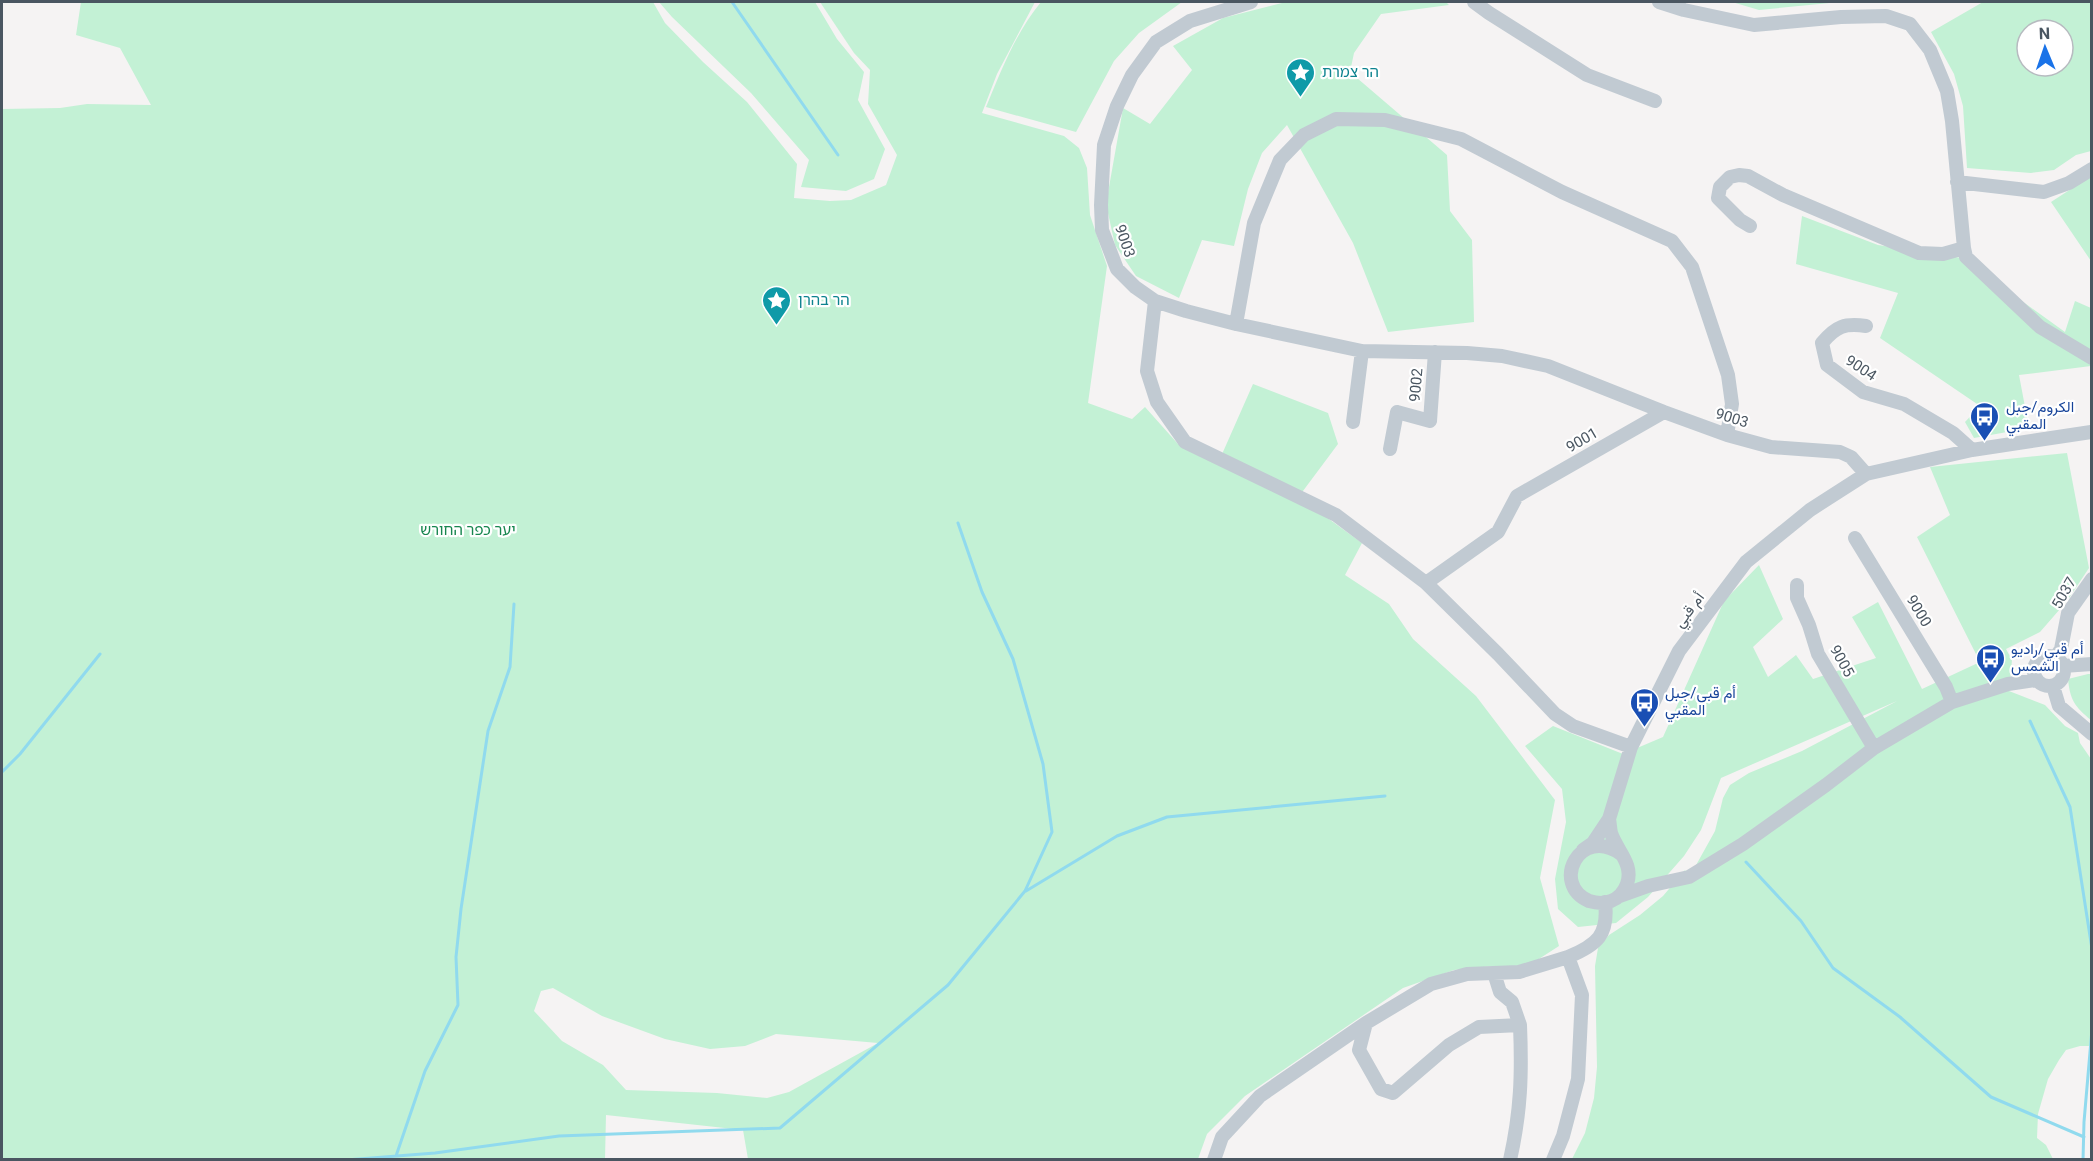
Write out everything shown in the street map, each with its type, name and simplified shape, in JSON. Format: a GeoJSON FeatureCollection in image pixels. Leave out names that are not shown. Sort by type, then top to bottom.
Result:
{"type":"FeatureCollection","features":[{"type":"Feature","properties":{"kind":"street","name":"9003"},"geometry":{"type":"LineString","coordinates":[[1251,2],[1190,21],[1156,42],[1132,75],[1117,106],[1104,145],[1102,231],[1117,269],[1135,287],[1155,301],[1236,324],[1362,351],[1502,356],[1548,366],[1727,435],[1771,447],[1840,452],[1851,457],[1866,474]]}},
{"type":"Feature","properties":{"kind":"street"},"geometry":{"type":"LineString","coordinates":[[1474,2],[1587,75],[1655,101]]}},
{"type":"Feature","properties":{"kind":"street"},"geometry":{"type":"LineString","coordinates":[[1659,2],[1754,26],[1841,17],[1886,16],[1910,24],[1930,50],[1947,91],[1966,257],[2040,327],[2091,358]]}},
{"type":"Feature","properties":{"kind":"street"},"geometry":{"type":"LineString","coordinates":[[1236,324],[1254,223],[1280,160],[1304,135],[1336,120],[1385,120],[1461,139],[1562,192],[1672,241],[1692,267],[1728,375],[1732,405],[1727,435]]}},
{"type":"Feature","properties":{"kind":"street"},"geometry":{"type":"LineString","coordinates":[[1957,182],[2044,192],[2069,183],[2091,169]]}},
{"type":"Feature","properties":{"kind":"street"},"geometry":{"type":"LineString","coordinates":[[1750,226],[1740,220],[1718,198],[1720,187],[1730,177],[1748,176],[1783,195],[1919,253],[1943,254],[1964,248]]}},
{"type":"Feature","properties":{"kind":"street"},"geometry":{"type":"LineString","coordinates":[[1155,301],[1147,371],[1157,402],[1185,441],[1336,515],[1426,583],[1555,714],[1573,726],[1631,747]]}},
{"type":"Feature","properties":{"kind":"street","name":"9004"},"geometry":{"type":"LineString","coordinates":[[1866,326],[1851,324],[1832,331],[1822,343],[1827,365],[1863,392],[1904,404],[1953,433],[1972,450]]}},
{"type":"Feature","properties":{"kind":"street"},"geometry":{"type":"LineString","coordinates":[[1353,422],[1362,351]]}},
{"type":"Feature","properties":{"kind":"street","name":"9002"},"geometry":{"type":"LineString","coordinates":[[1390,449],[1397,412],[1430,421],[1435,352]]}},
{"type":"Feature","properties":{"kind":"street","name":"9001"},"geometry":{"type":"LineString","coordinates":[[1426,583],[1498,532],[1517,496],[1664,412]]}},
{"type":"Feature","properties":{"kind":"street"},"geometry":{"type":"LineString","coordinates":[[1866,474],[1972,450],[2091,433],[2091,426]]}},
{"type":"Feature","properties":{"kind":"street","name":"أم قبي"},"geometry":{"type":"LineString","coordinates":[[1584,850],[1593,843],[1609,819],[1631,747],[1679,651],[1746,562],[1810,510],[1866,474]]}},
{"type":"Feature","properties":{"kind":"street","name":"9000"},"geometry":{"type":"LineString","coordinates":[[1855,538],[1946,687],[1952,702]]}},
{"type":"Feature","properties":{"kind":"street","name":"5037"},"geometry":{"type":"LineString","coordinates":[[2059,662],[2068,613],[2091,579]]}},
{"type":"Feature","properties":{"kind":"street","name":"9005"},"geometry":{"type":"LineString","coordinates":[[1797,585],[1797,598],[1818,654],[1875,748]]}},
{"type":"Feature","properties":{"kind":"street"},"geometry":{"type":"LineString","coordinates":[[2059,662],[2064,670],[2061,680],[2053,686],[2043,686],[2036,680],[2033,671],[2036,662],[2045,656],[2059,662],[2091,664]]}},
{"type":"Feature","properties":{"kind":"street"},"geometry":{"type":"LineString","coordinates":[[1673,880],[1656,880],[1644,876],[1635,871],[1613,848],[1603,845],[1584,850],[1574,862],[1571,872],[1572,882],[1582,897],[1591,902],[1605,902],[1689,877],[1743,844],[1875,748],[1952,702],[2008,684],[2036,680]]}},
{"type":"Feature","properties":{"kind":"street"},"geometry":{"type":"LineString","coordinates":[[2053,686],[2059,706],[2091,734]]}},
{"type":"Feature","properties":{"kind":"street"},"geometry":{"type":"LineString","coordinates":[[1609,819],[1611,834],[1624,858],[1629,878],[1620,896]]}},
{"type":"Feature","properties":{"kind":"street"},"geometry":{"type":"LineString","coordinates":[[1214,1160],[1222,1137],[1260,1096],[1366,1023],[1431,984],[1467,974],[1519,972],[1589,949],[1604,932],[1607,918],[1605,902]]}},
{"type":"Feature","properties":{"kind":"street"},"geometry":{"type":"LineString","coordinates":[[1553,1160],[1563,1136],[1578,1079],[1582,995],[1568,957]]}},
{"type":"Feature","properties":{"kind":"street"},"geometry":{"type":"LineString","coordinates":[[1494,973],[1500,992],[1512,1002],[1520,1025],[1522,1074],[1518,1121],[1510,1160]]}},
{"type":"Feature","properties":{"kind":"street"},"geometry":{"type":"LineString","coordinates":[[1366,1023],[1359,1050],[1381,1089],[1393,1093],[1449,1045],[1479,1027],[1520,1025]]}},
{"type":"Feature","properties":{"kind":"green space","name":"יער כפר החורש"},"geometry":{"type":"Polygon","coordinates":[[[81,2],[653,2],[665,23],[747,102],[797,164],[794,198],[830,201],[851,200],[886,185],[897,155],[868,104],[870,70],[854,53],[820,2],[1035,2],[997,74],[982,113],[1064,136],[1079,148],[1087,168],[1090,215],[1107,266],[1088,403],[1132,419],[1145,407],[1178,444],[1219,461],[1253,384],[1328,413],[1338,444],[1297,499],[1362,543],[1345,575],[1389,604],[1413,639],[1476,696],[1555,800],[1540,878],[1559,946],[1528,966],[1494,966],[1454,970],[1403,988],[1245,1096],[1207,1134],[1198,1159],[748,1159],[743,1130],[606,1115],[605,1159],[2,1160],[2,109],[60,108],[87,104],[151,105],[120,48],[76,35],[81,2]],[[553,988],[541,991],[534,1011],[562,1041],[603,1065],[626,1090],[717,1093],[767,1098],[789,1092],[878,1043],[776,1034],[745,1046],[710,1049],[665,1039],[602,1016],[553,988]]]}},
{"type":"Feature","properties":{"kind":"green space"},"geometry":{"type":"Polygon","coordinates":[[[659,2],[815,2],[837,39],[864,72],[858,100],[885,149],[874,179],[846,191],[801,187],[809,160],[751,93],[659,2]]]}},
{"type":"Feature","properties":{"kind":"green space"},"geometry":{"type":"Polygon","coordinates":[[[1041,2],[1182,2],[1139,33],[1114,61],[1076,132],[986,107],[1017,39],[1041,2]]]}},
{"type":"Feature","properties":{"kind":"green space"},"geometry":{"type":"Polygon","coordinates":[[[1286,2],[1446,2],[1449,5],[1381,14],[1354,53],[1350,72],[1447,155],[1450,211],[1472,240],[1474,322],[1388,332],[1353,243],[1287,125],[1262,153],[1248,189],[1234,246],[1202,240],[1179,298],[1136,276],[1115,245],[1106,204],[1123,108],[1150,124],[1192,70],[1173,46],[1223,18],[1286,2]]]}},
{"type":"Feature","properties":{"kind":"green space"},"geometry":{"type":"Polygon","coordinates":[[[1732,2],[1840,2],[1759,10],[1732,2]]]}},
{"type":"Feature","properties":{"kind":"green space"},"geometry":{"type":"Polygon","coordinates":[[[1983,2],[2091,2],[2091,151],[2076,155],[2054,170],[2031,173],[1967,168],[1963,106],[1954,74],[1931,32],[1983,2]]]}},
{"type":"Feature","properties":{"kind":"green space"},"geometry":{"type":"Polygon","coordinates":[[[2091,176],[2091,261],[2051,202],[2091,176]]]}},
{"type":"Feature","properties":{"kind":"green space"},"geometry":{"type":"Polygon","coordinates":[[[1802,216],[1878,245],[1962,258],[2065,332],[2075,301],[2091,308],[2091,366],[2019,375],[2029,428],[1974,438],[1965,422],[1980,406],[1880,338],[1898,293],[1796,264],[1802,216]]]}},
{"type":"Feature","properties":{"kind":"green space"},"geometry":{"type":"Polygon","coordinates":[[[2067,453],[2089,568],[2067,601],[2040,632],[2006,649],[2012,660],[2009,691],[2045,705],[2065,726],[2078,733],[2080,743],[2091,759],[2091,1046],[2066,1050],[2048,1079],[2038,1114],[2037,1138],[2046,1145],[2053,1159],[1572,1159],[1585,1133],[1594,1098],[1597,1067],[1595,966],[1598,948],[1609,935],[1640,915],[1663,896],[1685,870],[1690,876],[1715,831],[1723,798],[1730,785],[1749,773],[1802,751],[1897,701],[1721,778],[1701,830],[1684,856],[1648,897],[1616,923],[1578,927],[1558,909],[1555,879],[1566,822],[1562,789],[1525,746],[1553,726],[1623,754],[1663,737],[1724,601],[1759,565],[1783,619],[1753,647],[1768,677],[1796,655],[1813,679],[1876,658],[1852,617],[1878,602],[1922,689],[1980,662],[1917,537],[1950,515],[1930,467],[2067,453]]]}},
{"type":"Feature","properties":{"kind":"green space"},"geometry":{"type":"Polygon","coordinates":[[[2091,674],[2091,720],[2074,702],[2068,679],[2091,674]]]}},
{"type":"Feature","properties":{"kind":"waterway"},"geometry":{"type":"LineString","coordinates":[[732,2],[838,155]]}},
{"type":"Feature","properties":{"kind":"waterway"},"geometry":{"type":"LineString","coordinates":[[346,1160],[435,1153],[559,1136],[780,1128],[948,985],[1025,891],[1052,832],[1043,764],[1013,659],[982,592],[958,523]]}},
{"type":"Feature","properties":{"kind":"waterway"},"geometry":{"type":"LineString","coordinates":[[396,1156],[425,1071],[458,1005],[456,957],[461,909],[488,731],[510,667],[514,604]]}},
{"type":"Feature","properties":{"kind":"waterway"},"geometry":{"type":"LineString","coordinates":[[2,772],[20,754],[100,654]]}},
{"type":"Feature","properties":{"kind":"waterway"},"geometry":{"type":"LineString","coordinates":[[2030,721],[2070,807],[2092,949]]}},
{"type":"Feature","properties":{"kind":"waterway"},"geometry":{"type":"LineString","coordinates":[[1026,891],[1117,836],[1167,817],[1385,796]]}},
{"type":"Feature","properties":{"kind":"waterway"},"geometry":{"type":"LineString","coordinates":[[1746,862],[1801,921],[1833,968],[1900,1017],[1991,1097],[2084,1137]]}},
{"type":"Feature","properties":{"kind":"waterway"},"geometry":{"type":"LineString","coordinates":[[2083,1160],[2092,1029]]}},
{"type":"Feature","properties":{"kind":"place","name":"הר צמרת"},"geometry":{"type":"Point","coordinates":[1301,98]}},
{"type":"Feature","properties":{"kind":"place","name":"הר בהרן"},"geometry":{"type":"Point","coordinates":[777,326]}},
{"type":"Feature","properties":{"kind":"place","name":"الكروم/جبل المقبي"},"geometry":{"type":"Point","coordinates":[1985,442]}},
{"type":"Feature","properties":{"kind":"place","name":"أم قبي/راديو الشمس"},"geometry":{"type":"Point","coordinates":[1990,684]}},
{"type":"Feature","properties":{"kind":"place","name":"أم قبي/جبل المقبي"},"geometry":{"type":"Point","coordinates":[1644,728]}}]}
